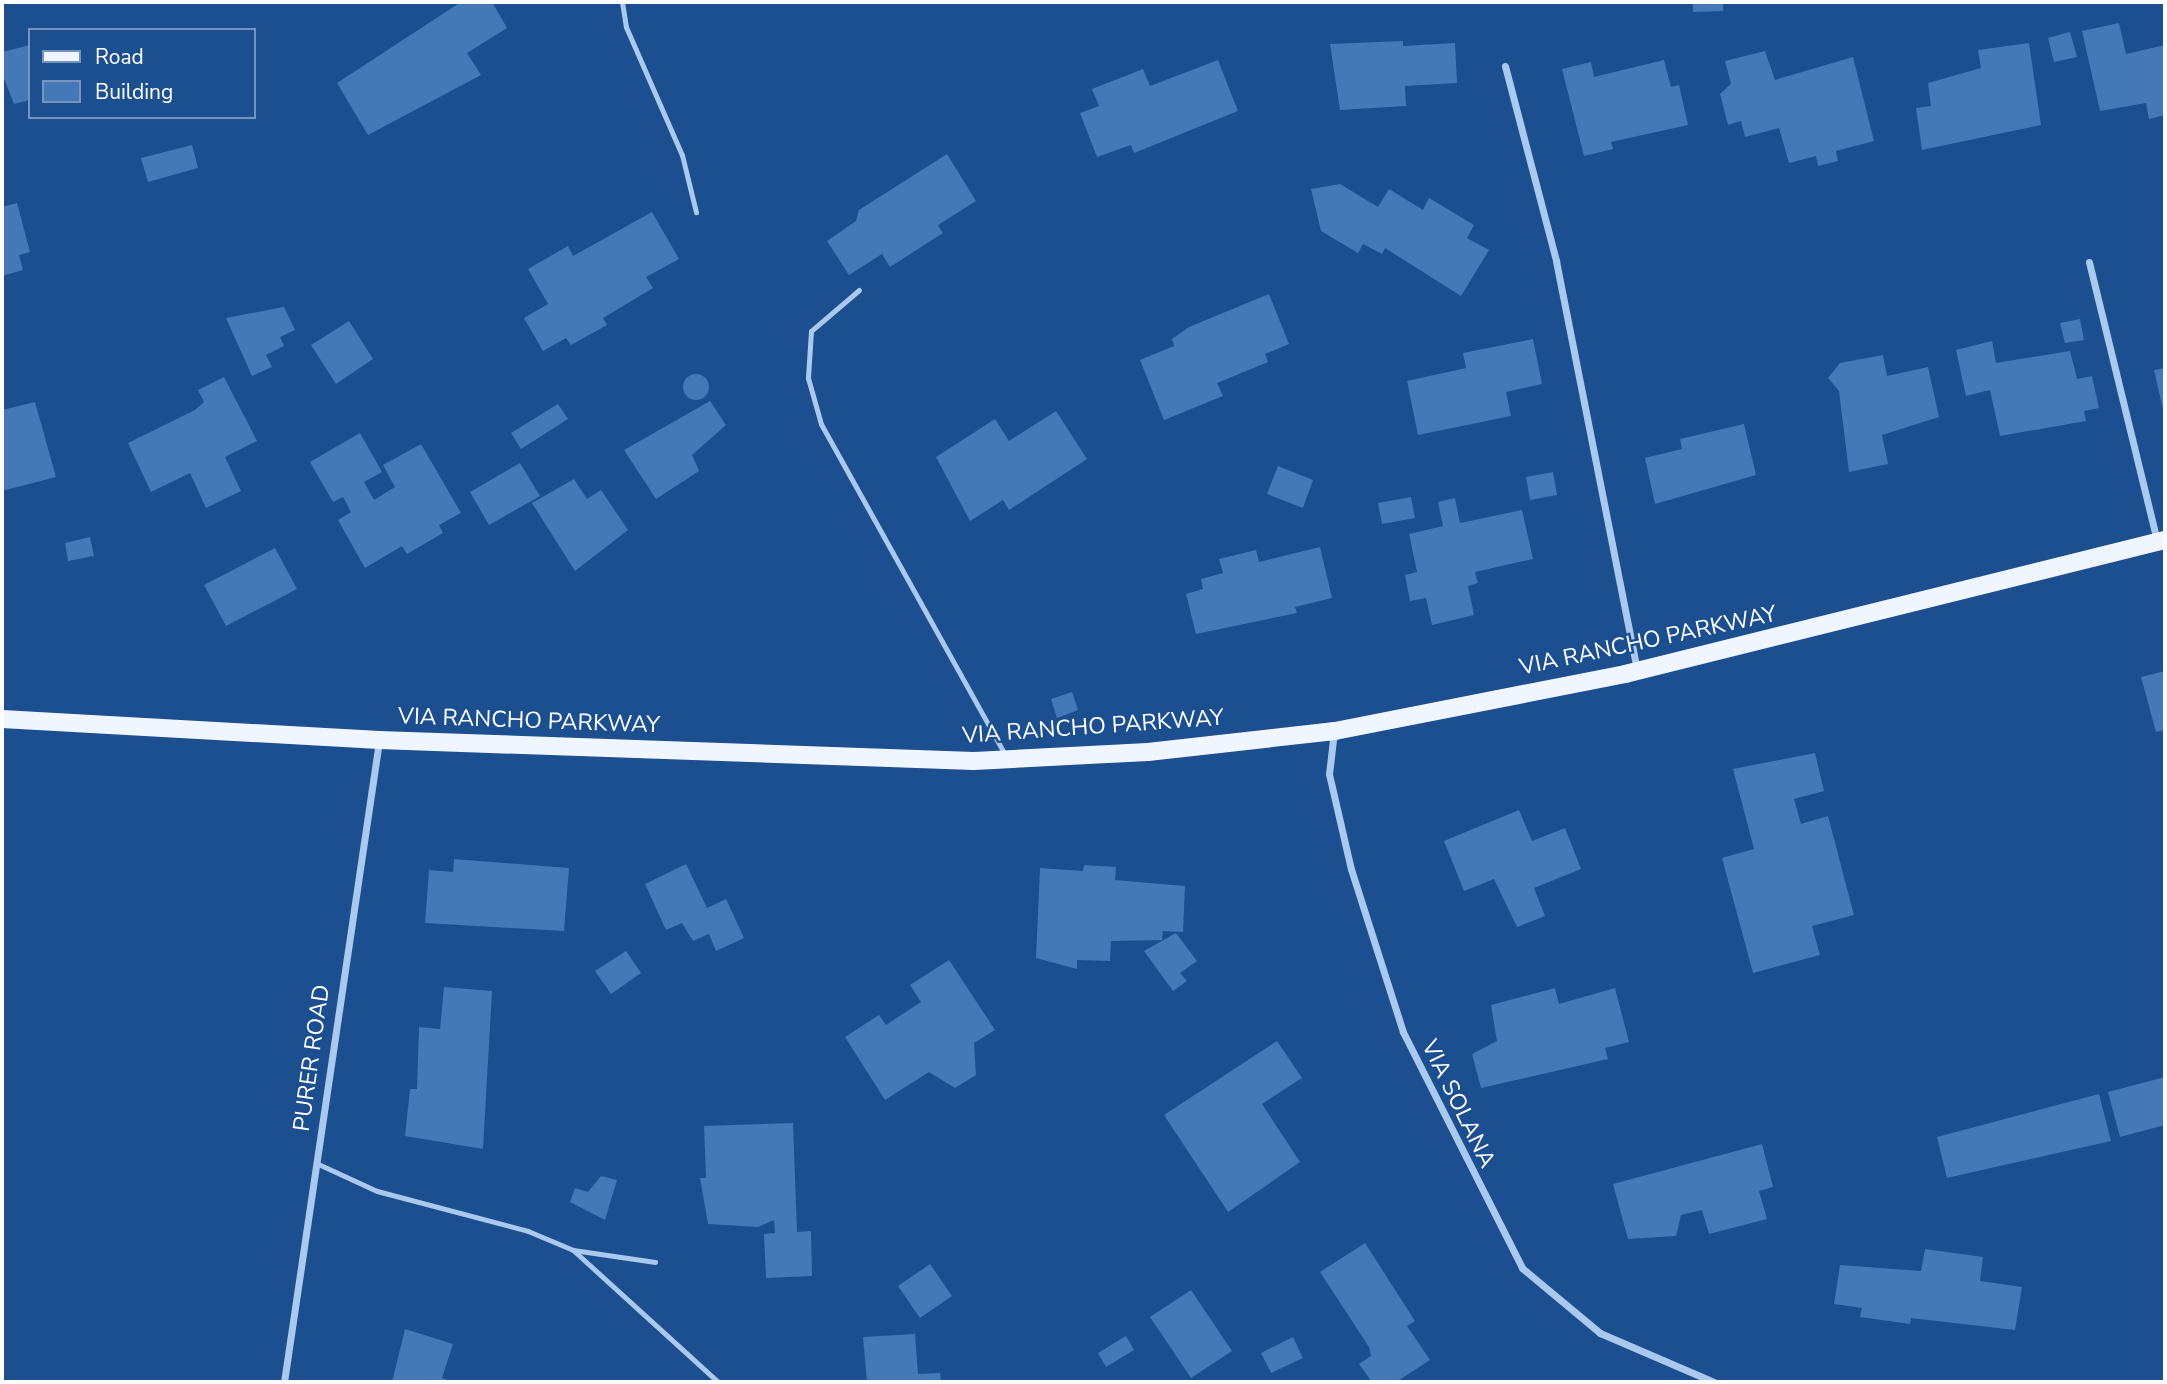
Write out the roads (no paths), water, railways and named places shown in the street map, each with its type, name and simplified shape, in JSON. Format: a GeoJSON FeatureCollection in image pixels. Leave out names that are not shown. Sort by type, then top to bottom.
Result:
{"type":"FeatureCollection","features":[{"type":"Feature","properties":{"kind":"main road","name":"VIA RANCHO PARKWAY"},"geometry":{"type":"LineString","coordinates":[[2,719],[379,740],[1007,759],[1148,752],[1335,731],[1637,671],[2161,541]]}},
{"type":"Feature","properties":{"kind":"street"},"geometry":{"type":"LineString","coordinates":[[1504,66],[1556,261],[1637,671]]}},
{"type":"Feature","properties":{"kind":"street"},"geometry":{"type":"LineString","coordinates":[[2089,262],[2161,541]]}},
{"type":"Feature","properties":{"kind":"street","name":"VIA SOLANA"},"geometry":{"type":"LineString","coordinates":[[1335,731],[1331,786],[1403,1032],[1516,1256],[1600,1334],[1714,1382]]}},
{"type":"Feature","properties":{"kind":"street","name":"PURER ROAD"},"geometry":{"type":"LineString","coordinates":[[284,1382],[379,740]]}},
{"type":"Feature","properties":{"kind":"lane"},"geometry":{"type":"LineString","coordinates":[[622,2],[626,27],[682,155],[696,212]]}},
{"type":"Feature","properties":{"kind":"lane"},"geometry":{"type":"LineString","coordinates":[[859,290],[811,331],[808,378],[821,424],[1007,759]]}},
{"type":"Feature","properties":{"kind":"lane"},"geometry":{"type":"LineString","coordinates":[[316,1163],[377,1191],[469,1213],[573,1250],[654,1262]]}},
{"type":"Feature","properties":{"kind":"lane"},"geometry":{"type":"LineString","coordinates":[[573,1250],[718,1382]]}}]}
